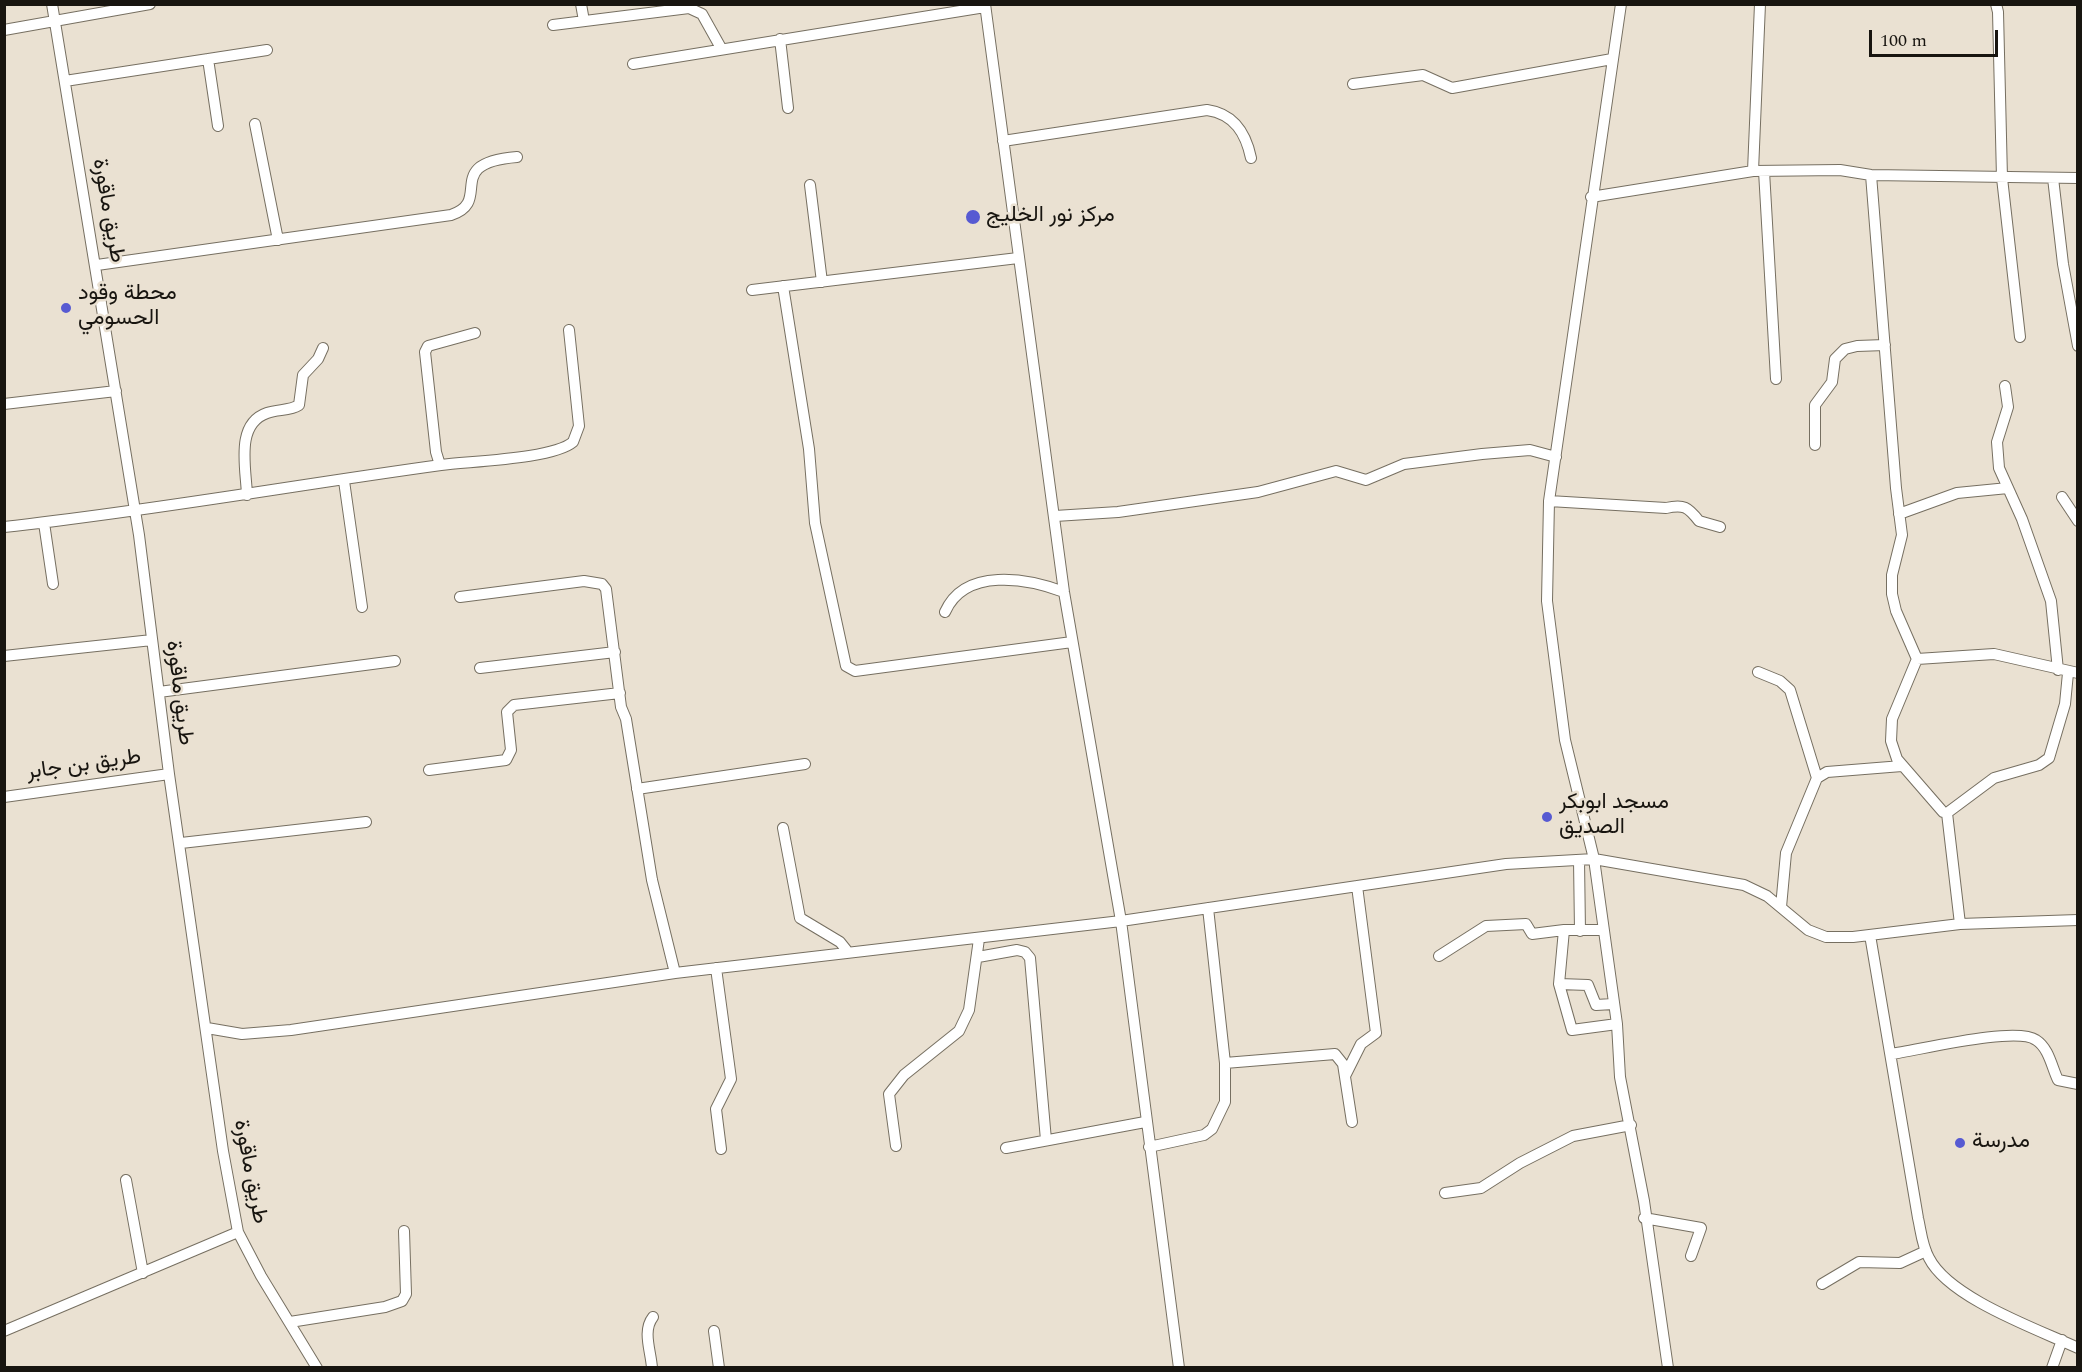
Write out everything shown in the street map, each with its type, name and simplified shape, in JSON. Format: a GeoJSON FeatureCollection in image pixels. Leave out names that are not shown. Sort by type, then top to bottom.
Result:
{"type":"FeatureCollection","features":[{"type":"Feature","properties":{"kind":"street","name":"طريق ماقورة"},"geometry":{"type":"LineString","coordinates":[[52,4],[97,265],[135,511],[169,774],[181,843],[223,1151],[238,1232],[261,1276],[317,1368]]}},
{"type":"Feature","properties":{"kind":"street"},"geometry":{"type":"LineString","coordinates":[[4,30],[150,4]]}},
{"type":"Feature","properties":{"kind":"street"},"geometry":{"type":"LineString","coordinates":[[581,4],[584,21]]}},
{"type":"Feature","properties":{"kind":"street"},"geometry":{"type":"LineString","coordinates":[[1621,4],[1591,197],[1549,501],[1546,553],[1548,612],[1565,740],[1594,859],[1617,1024],[1620,1077],[1644,1200],[1644,1218],[1668,1368]]}},
{"type":"Feature","properties":{"kind":"street"},"geometry":{"type":"LineString","coordinates":[[1760,4],[1758,171],[1776,379]]}},
{"type":"Feature","properties":{"kind":"street"},"geometry":{"type":"LineString","coordinates":[[1996,4],[2002,178],[2020,337]]}},
{"type":"Feature","properties":{"kind":"street"},"geometry":{"type":"LineString","coordinates":[[633,64],[985,6],[1064,592],[1121,921],[1145,1122],[1179,1368]]}},
{"type":"Feature","properties":{"kind":"street"},"geometry":{"type":"LineString","coordinates":[[553,25],[689,8],[702,14],[721,48]]}},
{"type":"Feature","properties":{"kind":"street"},"geometry":{"type":"LineString","coordinates":[[780,39],[788,108]]}},
{"type":"Feature","properties":{"kind":"street"},"geometry":{"type":"LineString","coordinates":[[64,81],[267,50]]}},
{"type":"Feature","properties":{"kind":"street"},"geometry":{"type":"LineString","coordinates":[[208,59],[218,126]]}},
{"type":"Feature","properties":{"kind":"street"},"geometry":{"type":"LineString","coordinates":[[1353,84],[1423,75],[1452,88],[1612,59]]}},
{"type":"Feature","properties":{"kind":"street"},"geometry":{"type":"LineString","coordinates":[[1003,141],[1207,110],[1225,117],[1243,131],[1251,158]]}},
{"type":"Feature","properties":{"kind":"street"},"geometry":{"type":"LineString","coordinates":[[255,124],[278,240]]}},
{"type":"Feature","properties":{"kind":"street"},"geometry":{"type":"LineString","coordinates":[[97,265],[459,212],[469,205],[471,182],[478,167],[493,159],[517,157]]}},
{"type":"Feature","properties":{"kind":"street"},"geometry":{"type":"LineString","coordinates":[[1591,197],[1758,171],[1840,170],[1870,175],[2078,178]]}},
{"type":"Feature","properties":{"kind":"street"},"geometry":{"type":"LineString","coordinates":[[1870,175],[1901,541],[1892,574],[1892,594],[1896,611],[1917,659],[1896,708],[1890,731],[1895,753],[1902,766],[1939,810],[1947,813]]}},
{"type":"Feature","properties":{"kind":"street"},"geometry":{"type":"LineString","coordinates":[[2053,178],[2063,264],[2078,346]]}},
{"type":"Feature","properties":{"kind":"street"},"geometry":{"type":"LineString","coordinates":[[810,185],[822,282]]}},
{"type":"Feature","properties":{"kind":"street"},"geometry":{"type":"LineString","coordinates":[[752,290],[1018,258]]}},
{"type":"Feature","properties":{"kind":"street"},"geometry":{"type":"LineString","coordinates":[[783,286],[809,449],[815,523],[846,666],[855,671],[1072,642]]}},
{"type":"Feature","properties":{"kind":"street"},"geometry":{"type":"LineString","coordinates":[[4,527],[135,511],[440,465],[556,451],[573,442],[579,426],[569,330]]}},
{"type":"Feature","properties":{"kind":"street"},"geometry":{"type":"LineString","coordinates":[[440,465],[436,453],[425,352],[428,346],[475,333]]}},
{"type":"Feature","properties":{"kind":"street"},"geometry":{"type":"LineString","coordinates":[[1815,445],[1815,405],[1832,382],[1835,359],[1845,349],[1885,345]]}},
{"type":"Feature","properties":{"kind":"street"},"geometry":{"type":"LineString","coordinates":[[247,495],[247,431],[256,419],[265,413],[299,405],[303,375],[318,359],[322,348]]}},
{"type":"Feature","properties":{"kind":"street"},"geometry":{"type":"LineString","coordinates":[[1947,813],[1994,778],[2039,765],[2049,758],[2065,704],[2068,672],[2051,601],[1999,468],[1997,454],[1999,432],[2008,407],[2005,386]]}},
{"type":"Feature","properties":{"kind":"street"},"geometry":{"type":"LineString","coordinates":[[4,404],[116,391]]}},
{"type":"Feature","properties":{"kind":"street"},"geometry":{"type":"LineString","coordinates":[[1055,516],[1118,512],[1258,492],[1336,471],[1366,480],[1404,464],[1482,454],[1530,450],[1542,451],[1556,457]]}},
{"type":"Feature","properties":{"kind":"street"},"geometry":{"type":"LineString","coordinates":[[344,481],[362,607]]}},
{"type":"Feature","properties":{"kind":"street"},"geometry":{"type":"LineString","coordinates":[[1899,514],[1957,493],[2008,488]]}},
{"type":"Feature","properties":{"kind":"street"},"geometry":{"type":"LineString","coordinates":[[2062,497],[2078,521]]}},
{"type":"Feature","properties":{"kind":"street"},"geometry":{"type":"LineString","coordinates":[[1549,501],[1666,508],[1684,506],[1691,510],[1699,521],[1720,527]]}},
{"type":"Feature","properties":{"kind":"street"},"geometry":{"type":"LineString","coordinates":[[44,523],[53,584]]}},
{"type":"Feature","properties":{"kind":"street"},"geometry":{"type":"LineString","coordinates":[[945,612],[952,596],[974,585],[990,582],[1025,580],[1064,592]]}},
{"type":"Feature","properties":{"kind":"street"},"geometry":{"type":"LineString","coordinates":[[460,597],[596,581],[603,584],[606,589],[620,693],[652,880],[675,973]]}},
{"type":"Feature","properties":{"kind":"street"},"geometry":{"type":"LineString","coordinates":[[4,656],[152,640]]}},
{"type":"Feature","properties":{"kind":"street"},"geometry":{"type":"LineString","coordinates":[[480,668],[615,652]]}},
{"type":"Feature","properties":{"kind":"street"},"geometry":{"type":"LineString","coordinates":[[1917,659],[1994,654],[2068,672]]}},
{"type":"Feature","properties":{"kind":"street"},"geometry":{"type":"LineString","coordinates":[[159,692],[395,661]]}},
{"type":"Feature","properties":{"kind":"street"},"geometry":{"type":"LineString","coordinates":[[1758,672],[1780,681],[1790,690],[1817,778]]}},
{"type":"Feature","properties":{"kind":"street"},"geometry":{"type":"LineString","coordinates":[[429,770],[507,760],[511,750],[507,712],[514,705],[620,693]]}},
{"type":"Feature","properties":{"kind":"street"},"geometry":{"type":"LineString","coordinates":[[638,789],[805,764]]}},
{"type":"Feature","properties":{"kind":"street"},"geometry":{"type":"LineString","coordinates":[[1781,907],[1786,853],[1817,778],[1827,772],[1902,766]]}},
{"type":"Feature","properties":{"kind":"street","name":"طريق بن جابر"},"geometry":{"type":"LineString","coordinates":[[4,797],[169,774]]}},
{"type":"Feature","properties":{"kind":"street"},"geometry":{"type":"LineString","coordinates":[[1947,813],[1960,924]]}},
{"type":"Feature","properties":{"kind":"street"},"geometry":{"type":"LineString","coordinates":[[181,843],[366,822]]}},
{"type":"Feature","properties":{"kind":"street"},"geometry":{"type":"LineString","coordinates":[[783,828],[801,918],[840,942],[848,952]]}},
{"type":"Feature","properties":{"kind":"street"},"geometry":{"type":"LineString","coordinates":[[207,1028],[242,1034],[291,1030],[675,973],[1121,921],[1506,864],[1594,859],[1744,885],[1767,896],[1798,924],[1816,935],[1839,937],[1960,924],[2078,920]]}},
{"type":"Feature","properties":{"kind":"street"},"geometry":{"type":"LineString","coordinates":[[1579,860],[1580,931]]}},
{"type":"Feature","properties":{"kind":"street"},"geometry":{"type":"LineString","coordinates":[[1345,1076],[1361,1044],[1376,1033],[1357,886]]}},
{"type":"Feature","properties":{"kind":"street"},"geometry":{"type":"LineString","coordinates":[[1149,1147],[1204,1135],[1212,1129],[1225,1102],[1225,1063],[1208,908]]}},
{"type":"Feature","properties":{"kind":"street"},"geometry":{"type":"LineString","coordinates":[[1439,956],[1486,926],[1526,924],[1532,933],[1603,930]]}},
{"type":"Feature","properties":{"kind":"street"},"geometry":{"type":"LineString","coordinates":[[1564,930],[1559,984],[1572,1030],[1617,1024]]}},
{"type":"Feature","properties":{"kind":"street"},"geometry":{"type":"LineString","coordinates":[[1870,935],[1926,1251],[1939,1274],[1950,1285],[2078,1348]]}},
{"type":"Feature","properties":{"kind":"street"},"geometry":{"type":"LineString","coordinates":[[896,1146],[889,1094],[904,1075],[959,1031],[969,1010],[980,939]]}},
{"type":"Feature","properties":{"kind":"street"},"geometry":{"type":"LineString","coordinates":[[978,957],[1017,950],[1025,952],[1030,958],[1046,1140]]}},
{"type":"Feature","properties":{"kind":"street"},"geometry":{"type":"LineString","coordinates":[[716,968],[731,1079],[716,1109],[721,1149]]}},
{"type":"Feature","properties":{"kind":"street"},"geometry":{"type":"LineString","coordinates":[[1559,984],[1588,985],[1596,1005],[1613,1004]]}},
{"type":"Feature","properties":{"kind":"street"},"geometry":{"type":"LineString","coordinates":[[1891,1054],[2003,1036],[2025,1035],[2038,1041],[2045,1050],[2058,1080],[2078,1084]]}},
{"type":"Feature","properties":{"kind":"street"},"geometry":{"type":"LineString","coordinates":[[1225,1063],[1335,1054],[1344,1064],[1352,1122]]}},
{"type":"Feature","properties":{"kind":"street"},"geometry":{"type":"LineString","coordinates":[[1006,1148],[1145,1122]]}},
{"type":"Feature","properties":{"kind":"street"},"geometry":{"type":"LineString","coordinates":[[1445,1193],[1481,1188],[1520,1163],[1573,1136],[1630,1125]]}},
{"type":"Feature","properties":{"kind":"street"},"geometry":{"type":"LineString","coordinates":[[126,1180],[143,1273]]}},
{"type":"Feature","properties":{"kind":"street"},"geometry":{"type":"LineString","coordinates":[[1644,1218],[1701,1228],[1691,1256]]}},
{"type":"Feature","properties":{"kind":"street"},"geometry":{"type":"LineString","coordinates":[[290,1322],[385,1307],[402,1301],[406,1294],[404,1231]]}},
{"type":"Feature","properties":{"kind":"street"},"geometry":{"type":"LineString","coordinates":[[4,1331],[238,1232]]}},
{"type":"Feature","properties":{"kind":"street"},"geometry":{"type":"LineString","coordinates":[[1822,1284],[1859,1262],[1900,1263],[1926,1251]]}},
{"type":"Feature","properties":{"kind":"street"},"geometry":{"type":"LineString","coordinates":[[652,1368],[648,1340],[649,1322],[653,1317]]}},
{"type":"Feature","properties":{"kind":"street"},"geometry":{"type":"LineString","coordinates":[[714,1331],[719,1368]]}},
{"type":"Feature","properties":{"kind":"street"},"geometry":{"type":"LineString","coordinates":[[2052,1368],[2062,1340]]}},
{"type":"Feature","properties":{"kind":"place","name":"مركز نور الخليج"},"geometry":{"type":"Point","coordinates":[973,217]}},
{"type":"Feature","properties":{"kind":"place","name":"محطة وقود الحسومي"},"geometry":{"type":"Point","coordinates":[66,308]}},
{"type":"Feature","properties":{"kind":"place","name":"مسجد ابوبكر الصديق"},"geometry":{"type":"Point","coordinates":[1547,817]}},
{"type":"Feature","properties":{"kind":"place","name":"مدرسة"},"geometry":{"type":"Point","coordinates":[1960,1143]}}]}
